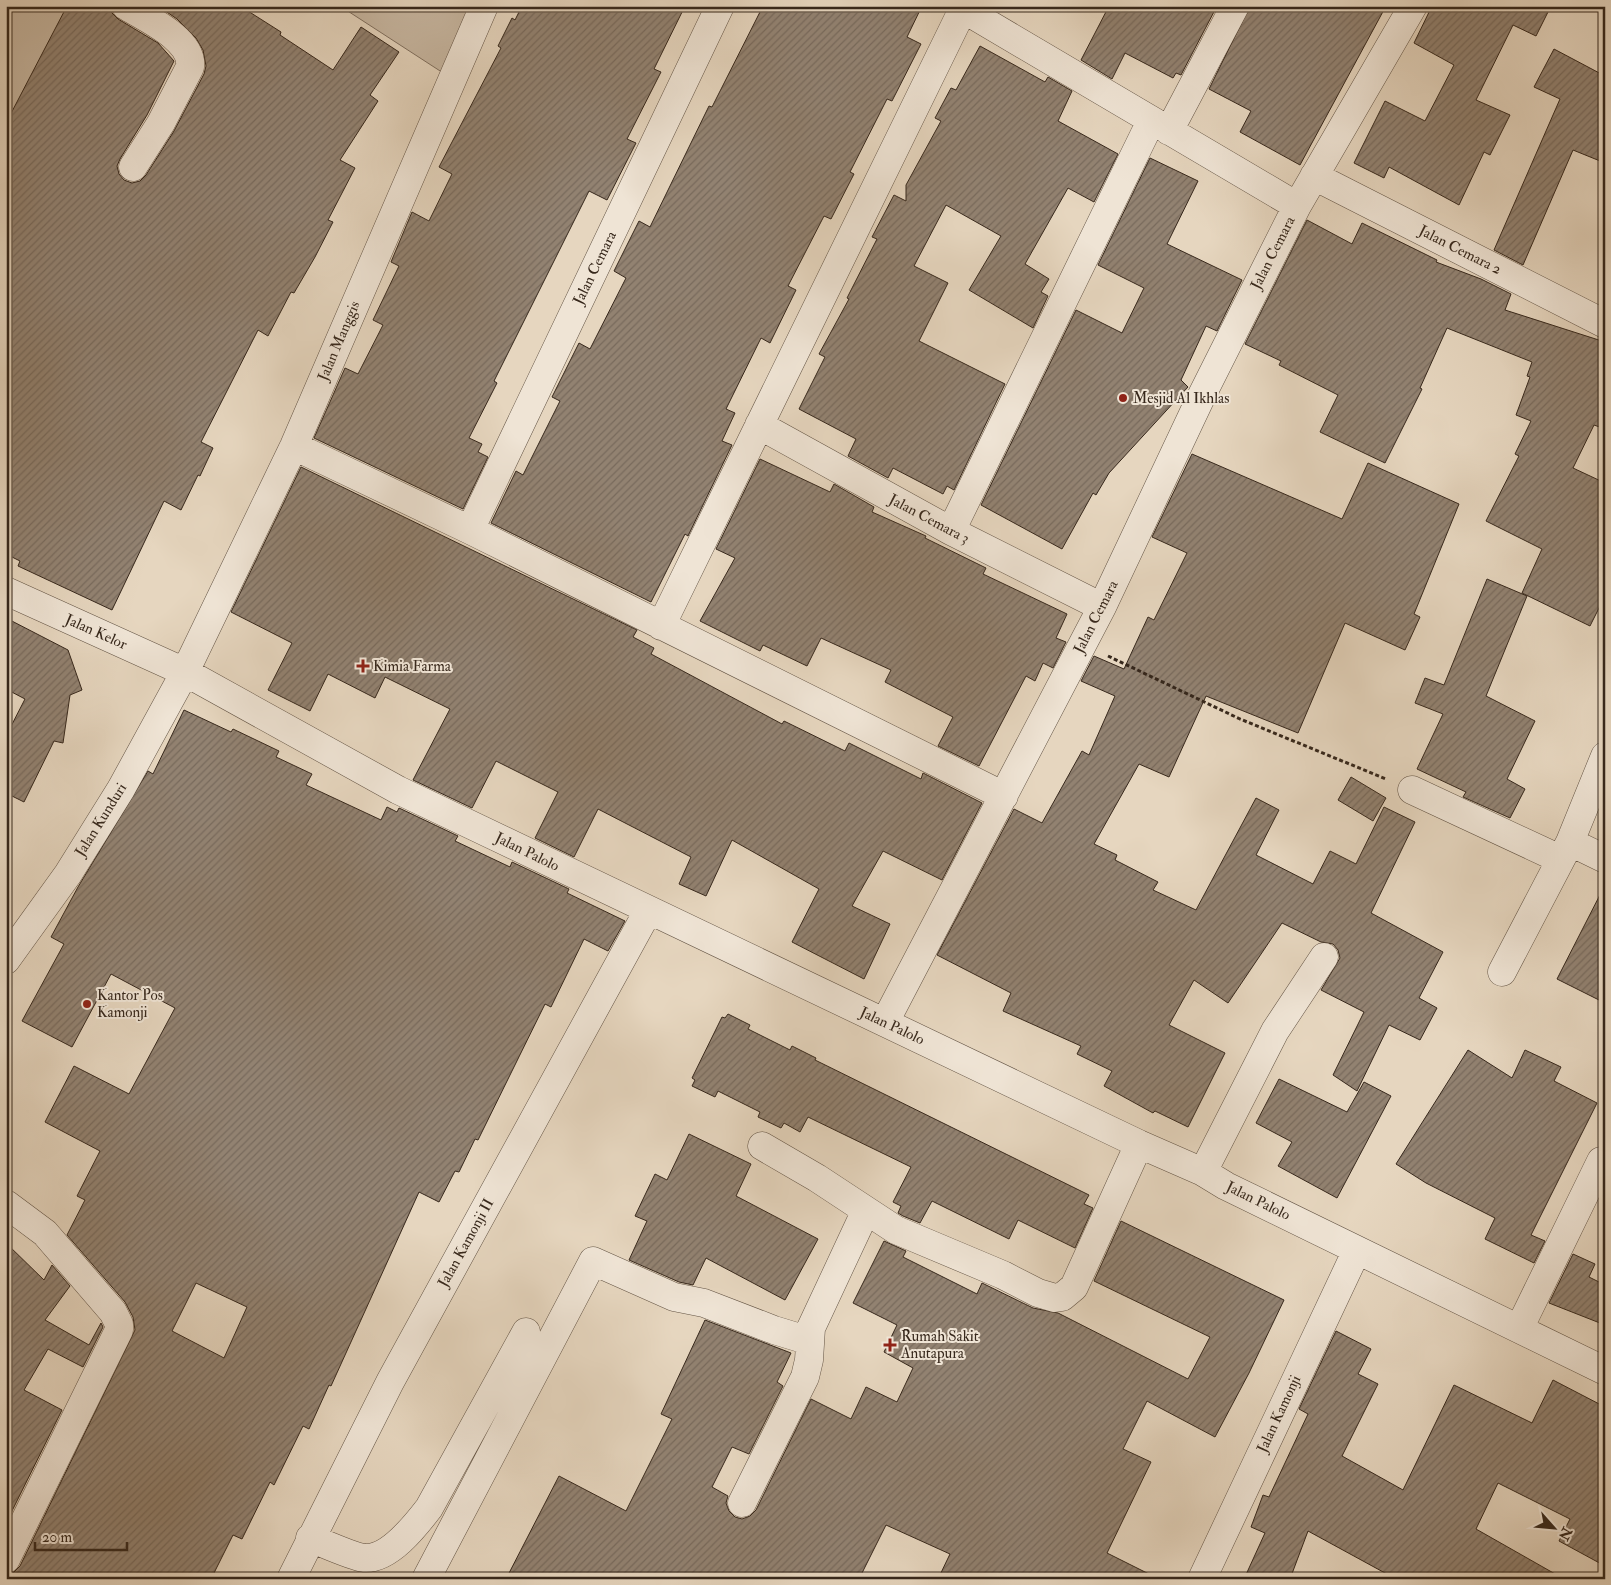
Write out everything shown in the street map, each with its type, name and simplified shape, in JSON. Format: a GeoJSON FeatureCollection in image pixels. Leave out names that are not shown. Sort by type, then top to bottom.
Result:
{"type":"FeatureCollection","features":[{"type":"Feature","properties":{"kind":"street"},"geometry":{"type":"LineString","coordinates":[[126,6],[164,29],[182,44],[189,53],[190,60],[190,67],[161,123],[133,166]]}},
{"type":"Feature","properties":{"kind":"street","name":"Jalan Manggis"},"geometry":{"type":"LineString","coordinates":[[185,672],[294,446],[484,6]]}},
{"type":"Feature","properties":{"kind":"street","name":"Jalan Cemara"},"geometry":{"type":"LineString","coordinates":[[470,530],[720,6]]}},
{"type":"Feature","properties":{"kind":"street"},"geometry":{"type":"LineString","coordinates":[[951,531],[1160,126],[1235,6]]}},
{"type":"Feature","properties":{"kind":"street","name":"Jalan Cemara"},"geometry":{"type":"LineString","coordinates":[[885,1022],[1102,607],[1203,393],[1297,206],[1413,6]]}},
{"type":"Feature","properties":{"kind":"street"},"geometry":{"type":"LineString","coordinates":[[661,626],[960,8]]}},
{"type":"Feature","properties":{"kind":"street","name":"Jalan Cemara"},"geometry":{"type":"LineString","coordinates":[[960,8],[1297,206]]}},
{"type":"Feature","properties":{"kind":"street","name":"Jalan Cemara 2"},"geometry":{"type":"LineString","coordinates":[[1314,176],[1605,324]]}},
{"type":"Feature","properties":{"kind":"street","name":"Jalan Cemara 3"},"geometry":{"type":"LineString","coordinates":[[759,425],[951,531],[1102,607]]}},
{"type":"Feature","properties":{"kind":"street"},"geometry":{"type":"LineString","coordinates":[[294,446],[470,530],[1004,796]]}},
{"type":"Feature","properties":{"kind":"street","name":"Jalan Kelor"},"geometry":{"type":"LineString","coordinates":[[6,591],[185,672]]}},
{"type":"Feature","properties":{"kind":"street","name":"Jalan Palolo"},"geometry":{"type":"LineString","coordinates":[[185,672],[398,790],[1139,1144],[1203,1172],[1357,1250],[1605,1371]]}},
{"type":"Feature","properties":{"kind":"street","name":"Jalan Kunduri"},"geometry":{"type":"LineString","coordinates":[[6,960],[68,874],[116,798],[185,672]]}},
{"type":"Feature","properties":{"kind":"street"},"geometry":{"type":"LineString","coordinates":[[1502,972],[1565,851],[1605,756]]}},
{"type":"Feature","properties":{"kind":"street"},"geometry":{"type":"LineString","coordinates":[[1412,790],[1565,851],[1605,859]]}},
{"type":"Feature","properties":{"kind":"street","name":"Jalan Kamonji II"},"geometry":{"type":"LineString","coordinates":[[290,1579],[390,1382],[648,911]]}},
{"type":"Feature","properties":{"kind":"street"},"geometry":{"type":"LineString","coordinates":[[1203,1172],[1275,1031],[1324,957]]}},
{"type":"Feature","properties":{"kind":"street"},"geometry":{"type":"LineString","coordinates":[[762,1146],[817,1178],[896,1230],[1003,1275],[1038,1293],[1055,1298],[1062,1297],[1074,1287],[1139,1144]]}},
{"type":"Feature","properties":{"kind":"street"},"geometry":{"type":"LineString","coordinates":[[1519,1329],[1602,1161]]}},
{"type":"Feature","properties":{"kind":"street"},"geometry":{"type":"LineString","coordinates":[[6,1204],[44,1233],[113,1312],[119,1324],[119,1330],[6,1559]]}},
{"type":"Feature","properties":{"kind":"street"},"geometry":{"type":"LineString","coordinates":[[742,1503],[805,1377],[810,1360],[811,1328],[820,1305],[861,1221],[868,1212]]}},
{"type":"Feature","properties":{"kind":"street","name":"Jalan Kamonji"},"geometry":{"type":"LineString","coordinates":[[1202,1579],[1357,1250]]}},
{"type":"Feature","properties":{"kind":"street"},"geometry":{"type":"LineString","coordinates":[[426,1579],[594,1261],[674,1297],[704,1303],[774,1330],[810,1341]]}},
{"type":"Feature","properties":{"kind":"street"},"geometry":{"type":"LineString","coordinates":[[310,1538],[365,1558],[386,1552],[409,1533],[430,1508],[526,1332]]}},
{"type":"Feature","properties":{"kind":"path"},"geometry":{"type":"LineString","coordinates":[[1083,644],[1240,719],[1412,790]]}},
{"type":"Feature","properties":{"kind":"shaded area"},"geometry":{"type":"Polygon","coordinates":[[[6,6],[125,6],[32,185],[6,174],[6,6]]]}},
{"type":"Feature","properties":{"kind":"shaded area"},"geometry":{"type":"Polygon","coordinates":[[[340,6],[494,6],[454,80],[340,6]]]}},
{"type":"Feature","properties":{"kind":"building"},"geometry":{"type":"Polygon","coordinates":[[[67,6],[110,6],[112,13],[118,19],[158,43],[174,61],[147,115],[117,166],[119,174],[124,180],[132,183],[140,181],[146,175],[174,131],[204,74],[206,66],[203,50],[196,38],[177,19],[158,6],[240,6],[281,32],[280,35],[333,70],[361,27],[399,52],[370,95],[378,101],[340,160],[355,168],[328,220],[333,222],[315,257],[294,293],[291,292],[268,336],[258,330],[201,442],[213,448],[200,476],[198,475],[181,510],[164,501],[112,610],[18,566],[20,561],[6,554],[6,123],[67,6]]]}},
{"type":"Feature","properties":{"kind":"building"},"geometry":{"type":"Polygon","coordinates":[[[522,6],[685,6],[654,69],[661,72],[627,139],[636,143],[607,200],[589,191],[494,381],[497,383],[469,438],[482,444],[478,452],[488,457],[463,509],[314,438],[345,368],[358,374],[383,325],[373,320],[399,266],[391,262],[412,212],[429,221],[452,174],[439,167],[501,48],[498,46],[512,18],[515,20],[522,6]]]}},
{"type":"Feature","properties":{"kind":"building"},"geometry":{"type":"Polygon","coordinates":[[[763,6],[922,6],[907,37],[921,44],[892,101],[887,99],[850,172],[854,174],[831,219],[824,216],[788,286],[796,290],[770,343],[761,338],[726,409],[735,413],[722,441],[732,445],[688,536],[685,534],[651,602],[491,523],[516,471],[523,475],[560,401],[552,397],[579,343],[590,349],[626,278],[614,271],[639,221],[650,227],[709,106],[712,107],[763,6]]]}},
{"type":"Feature","properties":{"kind":"building"},"geometry":{"type":"Polygon","coordinates":[[[1109,6],[1217,6],[1181,75],[1176,73],[1173,78],[1125,53],[1112,79],[1081,60],[1109,6]]]}},
{"type":"Feature","properties":{"kind":"building"},"geometry":{"type":"Polygon","coordinates":[[[1250,6],[1386,6],[1300,165],[1240,132],[1251,111],[1209,89],[1250,6]]]}},
{"type":"Feature","properties":{"kind":"building"},"geometry":{"type":"Polygon","coordinates":[[[1432,6],[1551,6],[1536,36],[1513,25],[1476,100],[1510,115],[1490,155],[1484,152],[1459,205],[1389,167],[1384,178],[1354,163],[1385,101],[1425,121],[1454,65],[1414,43],[1432,6]]]}},
{"type":"Feature","properties":{"kind":"building"},"geometry":{"type":"Polygon","coordinates":[[[980,46],[1045,82],[1048,77],[1072,91],[1058,121],[1118,154],[1094,202],[1068,188],[1025,264],[1049,279],[1041,292],[1048,296],[1033,328],[969,290],[1001,236],[946,205],[914,266],[948,283],[919,341],[1005,384],[954,490],[947,486],[943,494],[893,468],[888,478],[848,456],[856,439],[799,409],[825,357],[819,354],[849,299],[847,298],[877,239],[872,237],[894,195],[906,201],[906,185],[941,121],[935,118],[951,88],[956,90],[980,46]]]}},
{"type":"Feature","properties":{"kind":"building"},"geometry":{"type":"Polygon","coordinates":[[[1554,49],[1605,76],[1605,163],[1573,150],[1523,265],[1494,250],[1560,99],[1534,87],[1554,49]]]}},
{"type":"Feature","properties":{"kind":"building"},"geometry":{"type":"Polygon","coordinates":[[[1150,158],[1198,181],[1167,244],[1242,280],[1217,331],[1206,326],[1181,380],[1188,387],[1109,473],[1096,495],[1093,493],[1062,549],[981,505],[1076,310],[1122,333],[1144,288],[1098,265],[1150,158]]]}},
{"type":"Feature","properties":{"kind":"building"},"geometry":{"type":"Polygon","coordinates":[[[1307,220],[1352,244],[1362,223],[1437,260],[1436,262],[1481,279],[1511,294],[1505,310],[1605,342],[1605,429],[1594,425],[1573,468],[1605,483],[1605,596],[1590,626],[1522,593],[1542,549],[1486,521],[1519,456],[1515,454],[1531,421],[1516,415],[1530,377],[1527,376],[1532,362],[1447,328],[1420,388],[1422,389],[1385,463],[1320,432],[1338,395],[1279,365],[1281,361],[1245,344],[1307,220]]]}},
{"type":"Feature","properties":{"kind":"building"},"geometry":{"type":"Polygon","coordinates":[[[1192,454],[1342,519],[1368,463],[1459,504],[1414,614],[1420,617],[1405,650],[1345,623],[1298,733],[1206,696],[1169,777],[1139,764],[1094,844],[1117,855],[1115,860],[1158,882],[1153,890],[1196,910],[1256,798],[1279,810],[1256,855],[1313,884],[1330,851],[1356,864],[1384,807],[1415,822],[1371,913],[1443,952],[1419,998],[1437,1008],[1420,1040],[1389,1025],[1357,1091],[1333,1075],[1364,1012],[1321,990],[1340,958],[1338,950],[1333,944],[1321,942],[1282,923],[1228,1003],[1194,980],[1169,1025],[1225,1053],[1188,1127],[1155,1111],[1153,1113],[1104,1086],[1112,1071],[1077,1054],[1081,1046],[1003,1011],[1011,993],[937,955],[1014,809],[1042,823],[1082,751],[1089,755],[1115,696],[1081,681],[1094,656],[1124,669],[1148,617],[1154,620],[1187,553],[1152,537],[1192,454]]]}},
{"type":"Feature","properties":{"kind":"building"},"geometry":{"type":"Polygon","coordinates":[[[760,459],[830,492],[834,484],[874,507],[872,512],[926,536],[925,538],[986,568],[983,574],[1067,614],[1056,638],[1066,642],[1053,668],[1043,663],[1035,681],[1026,676],[979,766],[938,746],[953,717],[885,682],[891,670],[821,638],[807,666],[763,645],[760,651],[700,621],[735,558],[716,549],[760,459]]]}},
{"type":"Feature","properties":{"kind":"building"},"geometry":{"type":"Polygon","coordinates":[[[301,467],[637,630],[633,637],[654,648],[651,654],[782,724],[784,721],[845,751],[849,743],[921,779],[923,773],[982,803],[942,880],[883,851],[852,906],[890,924],[864,979],[792,942],[819,889],[732,840],[706,896],[679,884],[691,857],[598,809],[574,857],[535,838],[558,792],[496,761],[472,808],[413,780],[450,709],[385,677],[375,698],[328,674],[310,711],[268,690],[292,643],[231,612],[301,467]]]}},
{"type":"Feature","properties":{"kind":"building"},"geometry":{"type":"Polygon","coordinates":[[[1487,579],[1527,596],[1486,696],[1535,721],[1507,779],[1525,789],[1510,818],[1463,797],[1466,792],[1417,769],[1443,714],[1415,703],[1425,678],[1444,685],[1487,579]]]}},
{"type":"Feature","properties":{"kind":"building"},"geometry":{"type":"Polygon","coordinates":[[[6,618],[68,650],[82,690],[70,695],[63,743],[54,741],[24,802],[6,793],[6,736],[25,699],[6,689],[6,618]]]}},
{"type":"Feature","properties":{"kind":"building"},"geometry":{"type":"Polygon","coordinates":[[[184,710],[231,732],[233,729],[279,751],[276,757],[312,774],[306,785],[381,820],[387,807],[397,812],[399,808],[458,836],[455,841],[510,867],[512,862],[569,889],[567,893],[625,921],[608,951],[584,939],[551,1007],[545,1004],[478,1140],[475,1139],[459,1172],[455,1171],[439,1202],[419,1192],[331,1386],[329,1385],[309,1429],[303,1426],[274,1485],[270,1482],[242,1539],[233,1535],[211,1579],[6,1579],[6,1574],[14,1572],[20,1566],[135,1330],[133,1317],[125,1302],[67,1235],[85,1200],[77,1196],[100,1151],[45,1122],[74,1066],[129,1094],[175,1008],[111,974],[72,1047],[22,1021],[64,944],[51,937],[78,887],[148,771],[153,774],[184,710]],[[196,1283],[172,1331],[224,1358],[247,1307],[196,1283]]]}},
{"type":"Feature","properties":{"kind":"building"},"geometry":{"type":"Polygon","coordinates":[[[1351,777],[1386,798],[1373,821],[1338,800],[1351,777]]]}},
{"type":"Feature","properties":{"kind":"building"},"geometry":{"type":"Polygon","coordinates":[[[1605,885],[1605,1003],[1557,979],[1605,885]]]}},
{"type":"Feature","properties":{"kind":"building"},"geometry":{"type":"Polygon","coordinates":[[[728,1014],[750,1025],[748,1029],[790,1050],[792,1046],[816,1058],[815,1060],[1089,1195],[1084,1204],[1093,1208],[1075,1248],[1018,1220],[1009,1239],[932,1201],[920,1223],[903,1216],[898,1213],[901,1206],[893,1202],[911,1167],[808,1117],[800,1132],[784,1123],[781,1128],[758,1117],[760,1112],[718,1091],[715,1097],[692,1086],[695,1080],[692,1078],[722,1017],[725,1018],[728,1014]]]}},
{"type":"Feature","properties":{"kind":"building"},"geometry":{"type":"Polygon","coordinates":[[[1468,1050],[1512,1078],[1525,1050],[1561,1067],[1554,1081],[1597,1103],[1531,1235],[1545,1241],[1534,1263],[1485,1239],[1495,1218],[1426,1183],[1396,1164],[1468,1050]]]}},
{"type":"Feature","properties":{"kind":"building"},"geometry":{"type":"Polygon","coordinates":[[[1279,1079],[1347,1112],[1364,1082],[1391,1096],[1337,1198],[1278,1166],[1292,1142],[1256,1123],[1279,1079]]]}},
{"type":"Feature","properties":{"kind":"building"},"geometry":{"type":"Polygon","coordinates":[[[689,1134],[751,1164],[736,1196],[818,1239],[785,1300],[706,1258],[693,1285],[679,1282],[629,1260],[647,1221],[635,1216],[655,1174],[667,1180],[689,1134]]]}},
{"type":"Feature","properties":{"kind":"building"},"geometry":{"type":"Polygon","coordinates":[[[1121,1221],[1284,1300],[1249,1373],[1215,1437],[1147,1401],[1123,1449],[1151,1462],[1107,1553],[1159,1579],[938,1579],[950,1554],[886,1525],[859,1579],[506,1579],[559,1476],[626,1511],[672,1419],[661,1414],[705,1320],[791,1353],[777,1382],[783,1386],[749,1454],[732,1447],[712,1487],[728,1496],[726,1503],[729,1511],[735,1517],[742,1519],[750,1516],[756,1510],[811,1399],[851,1419],[866,1387],[897,1402],[913,1368],[884,1352],[897,1325],[853,1303],[884,1241],[906,1251],[903,1257],[977,1294],[982,1283],[1033,1308],[1058,1313],[1188,1379],[1210,1337],[1094,1281],[1121,1221]]]}},
{"type":"Feature","properties":{"kind":"building"},"geometry":{"type":"Polygon","coordinates":[[[6,1243],[44,1280],[52,1265],[70,1286],[45,1320],[89,1345],[101,1323],[103,1327],[83,1367],[48,1349],[24,1390],[62,1410],[6,1523],[6,1243]]]}},
{"type":"Feature","properties":{"kind":"building"},"geometry":{"type":"Polygon","coordinates":[[[1573,1254],[1595,1264],[1589,1277],[1605,1285],[1605,1325],[1549,1303],[1573,1254]]]}},
{"type":"Feature","properties":{"kind":"building"},"geometry":{"type":"Polygon","coordinates":[[[1336,1331],[1371,1349],[1358,1374],[1378,1384],[1342,1456],[1403,1490],[1454,1385],[1532,1423],[1553,1380],[1605,1407],[1605,1566],[1559,1541],[1570,1519],[1498,1483],[1476,1529],[1564,1579],[1396,1579],[1308,1531],[1290,1579],[1244,1579],[1265,1533],[1251,1527],[1263,1495],[1269,1497],[1308,1414],[1299,1409],[1336,1331]]]}},
{"type":"Feature","properties":{"kind":"place","name":"Mesjid Al Ikhlas"},"geometry":{"type":"Point","coordinates":[1123,398]}},
{"type":"Feature","properties":{"kind":"place","name":"Kimia Farma"},"geometry":{"type":"Point","coordinates":[363,666]}},
{"type":"Feature","properties":{"kind":"place","name":"Kantor Pos Kamonji"},"geometry":{"type":"Point","coordinates":[87,1004]}},
{"type":"Feature","properties":{"kind":"place","name":"Rumah Sakit Anutapura"},"geometry":{"type":"Point","coordinates":[890,1345]}}]}
